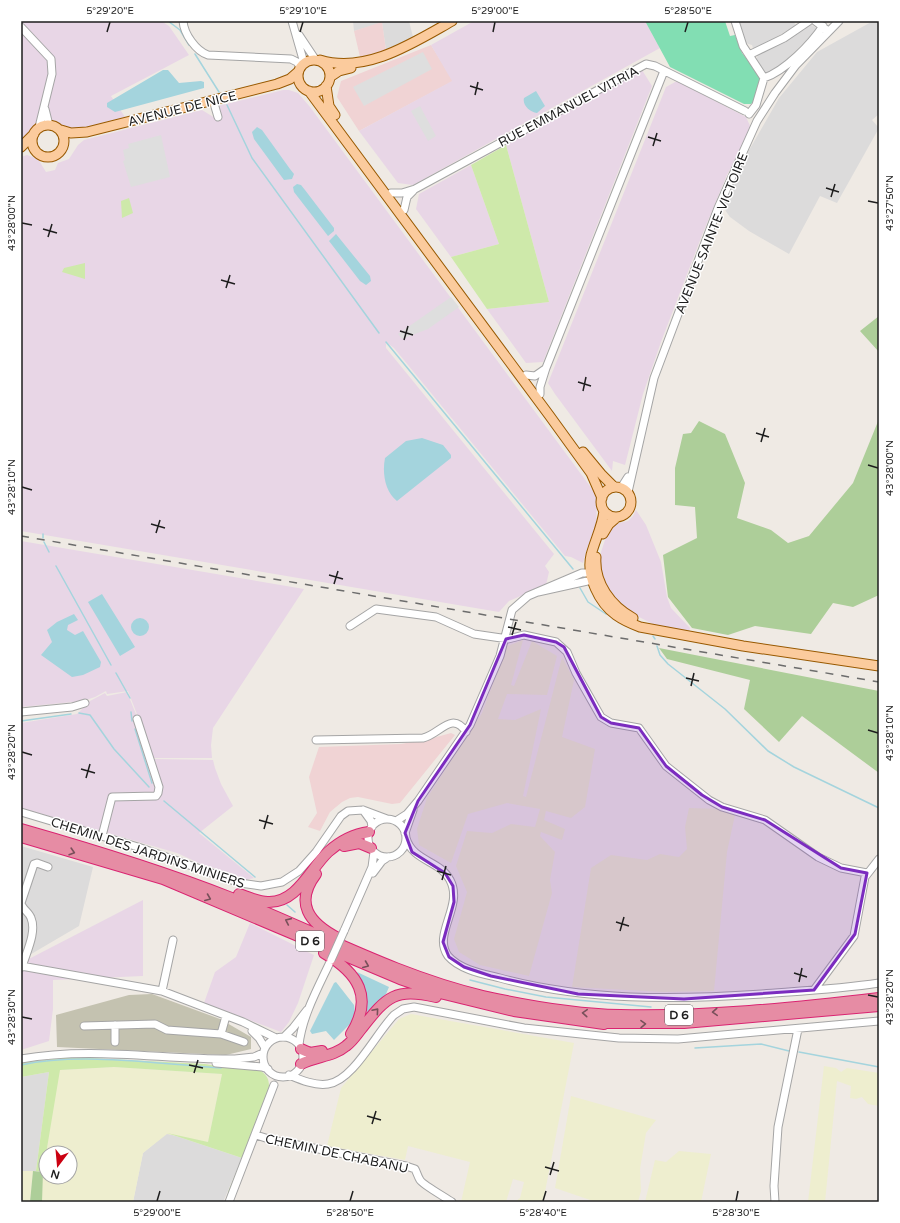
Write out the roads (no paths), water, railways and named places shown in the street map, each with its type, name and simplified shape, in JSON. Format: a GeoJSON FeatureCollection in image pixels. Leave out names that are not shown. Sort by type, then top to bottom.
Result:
{"type":"FeatureCollection","features":[{"type":"Feature","properties":{"kind":"highway"},"geometry":{"type":"LineString","coordinates":[[22,832],[73,839],[268,902],[279,901],[290,895],[327,852],[342,841],[370,829]]}},
{"type":"Feature","properties":{"kind":"highway","name":"D 6"},"geometry":{"type":"LineString","coordinates":[[22,832],[163,879],[386,973],[444,994],[514,1010],[604,1024],[684,1023],[879,1006]]}},
{"type":"Feature","properties":{"kind":"highway","name":"D 6"},"geometry":{"type":"LineString","coordinates":[[22,832],[104,852],[171,875],[229,896],[350,950],[402,970],[481,995],[573,1012],[618,1015],[683,1014],[879,998]]}},
{"type":"Feature","properties":{"kind":"highway"},"geometry":{"type":"LineString","coordinates":[[372,850],[359,843],[350,844],[339,849],[324,864],[310,883],[305,894],[305,904],[312,919],[325,930],[350,944],[411,970],[481,995]]}},
{"type":"Feature","properties":{"kind":"highway"},"geometry":{"type":"LineString","coordinates":[[226,905],[322,951],[347,968],[356,980],[361,994],[362,1004],[360,1017],[351,1035],[344,1042],[329,1049],[315,1053],[300,1047]]}},
{"type":"Feature","properties":{"kind":"highway"},"geometry":{"type":"LineString","coordinates":[[299,1067],[338,1052],[346,1047],[378,1008],[397,994],[423,994],[514,1015],[551,1020],[604,1024]]}},
{"type":"Feature","properties":{"kind":"main road"},"geometry":{"type":"LineString","coordinates":[[452,21],[417,40],[371,60],[339,65],[318,60],[301,67],[299,81],[591,473],[602,498],[604,511],[601,530],[591,556],[594,576],[610,600],[625,614],[638,621],[670,632],[743,646],[879,666]]}},
{"type":"Feature","properties":{"kind":"main road"},"geometry":{"type":"LineString","coordinates":[[330,77],[339,71],[376,61],[396,53],[427,39],[460,21]]}},
{"type":"Feature","properties":{"kind":"main road"},"geometry":{"type":"LineString","coordinates":[[318,60],[325,64],[329,70],[330,77],[326,86],[329,106],[391,193],[588,458],[631,499],[630,507],[626,514],[617,517],[609,524],[600,543],[594,576]]}},
{"type":"Feature","properties":{"kind":"main road","name":"AVENUE DE NICE"},"geometry":{"type":"LineString","coordinates":[[61,130],[72,133],[87,132],[220,99],[277,84],[290,79],[301,67]]}},
{"type":"Feature","properties":{"kind":"main road","name":"AVENUE DE NICE"},"geometry":{"type":"LineString","coordinates":[[277,84],[305,88]]}},
{"type":"Feature","properties":{"kind":"main road"},"geometry":{"type":"LineString","coordinates":[[305,88],[318,91],[326,86]]}},
{"type":"Feature","properties":{"kind":"main road"},"geometry":{"type":"LineString","coordinates":[[21,146],[36,131],[49,125],[61,130],[64,138],[64,145],[61,151],[53,157],[21,151]]}},
{"type":"Feature","properties":{"kind":"main road"},"geometry":{"type":"LineString","coordinates":[[36,131],[32,144],[37,153]]}},
{"type":"Feature","properties":{"kind":"main road","name":"AVENUE DE NICE"},"geometry":{"type":"LineString","coordinates":[[64,145],[87,132]]}},
{"type":"Feature","properties":{"kind":"main road"},"geometry":{"type":"LineString","coordinates":[[602,498],[606,490],[621,489]]}},
{"type":"Feature","properties":{"kind":"main road"},"geometry":{"type":"LineString","coordinates":[[604,511],[617,517]]}},
{"type":"Feature","properties":{"kind":"main road"},"geometry":{"type":"LineString","coordinates":[[696,637],[825,652],[879,661]]}},
{"type":"Feature","properties":{"kind":"street"},"geometry":{"type":"LineString","coordinates":[[183,21],[184,26],[195,45],[202,53],[208,55],[291,59],[297,62],[301,67]]}},
{"type":"Feature","properties":{"kind":"street"},"geometry":{"type":"LineString","coordinates":[[292,21],[296,31],[301,67]]}},
{"type":"Feature","properties":{"kind":"street"},"geometry":{"type":"LineString","coordinates":[[735,21],[741,42],[764,78],[756,105],[748,112]]}},
{"type":"Feature","properties":{"kind":"street"},"geometry":{"type":"LineString","coordinates":[[749,55],[784,38],[810,21]]}},
{"type":"Feature","properties":{"kind":"street"},"geometry":{"type":"LineString","coordinates":[[764,78],[773,75],[826,29],[815,21]]}},
{"type":"Feature","properties":{"kind":"street","name":"AVENUE SAINTE-VICTOIRE"},"geometry":{"type":"LineString","coordinates":[[621,489],[632,470],[654,378],[718,208],[757,121],[774,92],[796,65],[826,29],[840,21]]}},
{"type":"Feature","properties":{"kind":"street"},"geometry":{"type":"LineString","coordinates":[[21,27],[51,59],[52,74],[45,109],[36,131]]}},
{"type":"Feature","properties":{"kind":"street"},"geometry":{"type":"LineString","coordinates":[[296,31],[318,60]]}},
{"type":"Feature","properties":{"kind":"street","name":"RUE EMMANUEL VITRIA"},"geometry":{"type":"LineString","coordinates":[[415,189],[646,64],[655,66],[748,112]]}},
{"type":"Feature","properties":{"kind":"street"},"geometry":{"type":"LineString","coordinates":[[540,394],[540,386],[546,368],[664,71]]}},
{"type":"Feature","properties":{"kind":"street"},"geometry":{"type":"LineString","coordinates":[[218,117],[220,99]]}},
{"type":"Feature","properties":{"kind":"street"},"geometry":{"type":"LineString","coordinates":[[45,109],[49,125]]}},
{"type":"Feature","properties":{"kind":"street"},"geometry":{"type":"LineString","coordinates":[[748,112],[762,113]]}},
{"type":"Feature","properties":{"kind":"street"},"geometry":{"type":"LineString","coordinates":[[748,112],[757,121]]}},
{"type":"Feature","properties":{"kind":"street"},"geometry":{"type":"LineString","coordinates":[[391,193],[402,193],[415,189]]}},
{"type":"Feature","properties":{"kind":"street"},"geometry":{"type":"LineString","coordinates":[[404,210],[407,197],[415,189]]}},
{"type":"Feature","properties":{"kind":"street"},"geometry":{"type":"LineString","coordinates":[[526,375],[537,376],[546,368]]}},
{"type":"Feature","properties":{"kind":"street"},"geometry":{"type":"LineString","coordinates":[[396,822],[407,814],[418,801],[466,732],[494,672],[506,639],[509,618],[512,610],[522,600],[538,592],[594,576]]}},
{"type":"Feature","properties":{"kind":"street"},"geometry":{"type":"LineString","coordinates":[[350,626],[376,609],[436,617],[471,633],[506,639],[524,635],[556,642],[567,652],[576,673],[601,717],[611,723],[638,728],[666,766],[709,800],[722,807],[765,820],[818,856],[841,868],[867,873]]}},
{"type":"Feature","properties":{"kind":"street"},"geometry":{"type":"LineString","coordinates":[[21,712],[72,707],[85,704]]}},
{"type":"Feature","properties":{"kind":"street"},"geometry":{"type":"LineString","coordinates":[[102,836],[112,797],[156,796],[158,794],[159,786],[137,719]]}},
{"type":"Feature","properties":{"kind":"street"},"geometry":{"type":"LineString","coordinates":[[316,740],[422,738],[431,735],[448,724],[454,722],[460,725],[466,732]]}},
{"type":"Feature","properties":{"kind":"street"},"geometry":{"type":"LineString","coordinates":[[307,1082],[299,1067],[300,1047],[301,1033],[311,1004],[365,887],[376,868],[391,856],[402,850],[405,835],[418,801]]}},
{"type":"Feature","properties":{"kind":"street","name":"CHEMIN DES JARDINS MINIERS"},"geometry":{"type":"LineString","coordinates":[[21,812],[102,836],[240,883],[261,886],[282,882],[299,871],[344,813],[353,809],[363,810],[387,819]]}},
{"type":"Feature","properties":{"kind":"street"},"geometry":{"type":"LineString","coordinates":[[363,810],[371,821],[368,837],[372,850],[372,867],[365,887]]}},
{"type":"Feature","properties":{"kind":"street"},"geometry":{"type":"LineString","coordinates":[[370,829],[378,822],[387,819],[396,822],[405,835],[410,848],[419,856],[441,870],[450,879],[454,897],[444,935],[444,947],[449,957],[457,963],[473,970],[530,986],[556,991],[625,997],[684,998],[814,990],[879,983]]}},
{"type":"Feature","properties":{"kind":"street"},"geometry":{"type":"LineString","coordinates":[[372,850],[391,856],[409,854],[419,856]]}},
{"type":"Feature","properties":{"kind":"street"},"geometry":{"type":"LineString","coordinates":[[814,990],[855,934],[864,881],[867,873],[879,859]]}},
{"type":"Feature","properties":{"kind":"street"},"geometry":{"type":"LineString","coordinates":[[48,867],[37,863],[34,864],[21,903],[22,907],[31,917],[33,927],[21,966],[162,991],[276,1038],[284,1037],[293,1040],[300,1047]]}},
{"type":"Feature","properties":{"kind":"street"},"geometry":{"type":"LineString","coordinates":[[162,991],[173,940]]}},
{"type":"Feature","properties":{"kind":"street"},"geometry":{"type":"LineString","coordinates":[[284,1037],[293,1028],[311,1004]]}},
{"type":"Feature","properties":{"kind":"street"},"geometry":{"type":"LineString","coordinates":[[21,1059],[47,1054],[80,1053],[257,1066],[307,1082],[327,1085],[340,1079],[354,1066],[387,1022],[403,1009],[414,1007],[524,1028],[619,1038],[678,1039],[879,1021]]}},
{"type":"Feature","properties":{"kind":"street"},"geometry":{"type":"LineString","coordinates":[[222,1034],[228,1017]]}},
{"type":"Feature","properties":{"kind":"street"},"geometry":{"type":"LineString","coordinates":[[228,1017],[259,1038],[264,1050],[263,1058],[274,1085]]}},
{"type":"Feature","properties":{"kind":"street"},"geometry":{"type":"LineString","coordinates":[[84,1026],[155,1024],[167,1030],[222,1034],[244,1042]]}},
{"type":"Feature","properties":{"kind":"street"},"geometry":{"type":"LineString","coordinates":[[114,1042],[115,1025]]}},
{"type":"Feature","properties":{"kind":"street"},"geometry":{"type":"LineString","coordinates":[[775,1202],[774,1186],[778,1127],[798,1029]]}},
{"type":"Feature","properties":{"kind":"street"},"geometry":{"type":"LineString","coordinates":[[159,1058],[235,1060],[254,1058],[276,1038]]}},
{"type":"Feature","properties":{"kind":"street"},"geometry":{"type":"LineString","coordinates":[[230,1202],[274,1085],[299,1067]]}},
{"type":"Feature","properties":{"kind":"street","name":"CHEMIN DE CHABANU"},"geometry":{"type":"LineString","coordinates":[[256,1135],[272,1140],[406,1166],[414,1169],[420,1180],[426,1186],[436,1190],[452,1202]]}},
{"type":"Feature","properties":{"kind":"water"},"geometry":{"type":"Polygon","coordinates":[[[163,70],[168,70],[179,83],[204,82],[204,88],[115,112],[107,107],[107,103],[163,70]]]}},
{"type":"Feature","properties":{"kind":"water"},"geometry":{"type":"Polygon","coordinates":[[[536,91],[545,106],[537,113],[527,108],[524,103],[524,98],[536,91]]]}},
{"type":"Feature","properties":{"kind":"water"},"geometry":{"type":"Polygon","coordinates":[[[257,127],[262,130],[294,174],[292,179],[284,180],[254,139],[252,132],[257,127]]]}},
{"type":"Feature","properties":{"kind":"water"},"geometry":{"type":"Polygon","coordinates":[[[297,184],[301,185],[334,228],[334,231],[328,236],[294,192],[293,187],[297,184]]]}},
{"type":"Feature","properties":{"kind":"water"},"geometry":{"type":"Polygon","coordinates":[[[336,234],[370,276],[371,281],[366,285],[360,281],[329,241],[336,234]]]}},
{"type":"Feature","properties":{"kind":"water"},"geometry":{"type":"Polygon","coordinates":[[[422,438],[443,445],[451,455],[451,458],[397,501],[390,493],[385,482],[385,458],[406,441],[422,438]]]}},
{"type":"Feature","properties":{"kind":"water"},"geometry":{"type":"Polygon","coordinates":[[[102,594],[135,647],[120,656],[88,602],[102,594]]]}},
{"type":"Feature","properties":{"kind":"water"},"geometry":{"type":"Polygon","coordinates":[[[74,614],[78,620],[68,625],[67,630],[75,635],[83,631],[101,662],[100,667],[83,675],[72,677],[41,655],[52,642],[47,630],[57,622],[74,614]]]}},
{"type":"Feature","properties":{"kind":"water"},"geometry":{"type":"Polygon","coordinates":[[[140,618],[146,621],[149,627],[146,633],[140,636],[134,633],[131,627],[134,621],[140,618]]]}},
{"type":"Feature","properties":{"kind":"water"},"geometry":{"type":"Polygon","coordinates":[[[357,972],[389,987],[386,994],[367,1013],[363,986],[357,972]]]}},
{"type":"Feature","properties":{"kind":"water"},"geometry":{"type":"Polygon","coordinates":[[[336,982],[354,1005],[355,1012],[352,1022],[334,1040],[326,1031],[312,1034],[310,1031],[334,983],[336,982]]]}},
{"type":"Feature","properties":{"kind":"waterway"},"geometry":{"type":"LineString","coordinates":[[168,21],[180,30],[189,45]]}},
{"type":"Feature","properties":{"kind":"waterway"},"geometry":{"type":"LineString","coordinates":[[195,54],[219,92]]}},
{"type":"Feature","properties":{"kind":"waterway"},"geometry":{"type":"LineString","coordinates":[[227,105],[252,158],[379,333]]}},
{"type":"Feature","properties":{"kind":"waterway"},"geometry":{"type":"LineString","coordinates":[[386,342],[573,569]]}},
{"type":"Feature","properties":{"kind":"waterway"},"geometry":{"type":"LineString","coordinates":[[44,542],[49,552]]}},
{"type":"Feature","properties":{"kind":"waterway"},"geometry":{"type":"LineString","coordinates":[[56,566],[111,665]]}},
{"type":"Feature","properties":{"kind":"waterway"},"geometry":{"type":"LineString","coordinates":[[580,588],[588,602],[606,614]]}},
{"type":"Feature","properties":{"kind":"waterway"},"geometry":{"type":"LineString","coordinates":[[657,646],[660,655],[668,664],[725,709],[768,751],[794,767],[879,808]]}},
{"type":"Feature","properties":{"kind":"waterway"},"geometry":{"type":"LineString","coordinates":[[116,673],[130,698]]}},
{"type":"Feature","properties":{"kind":"waterway"},"geometry":{"type":"LineString","coordinates":[[131,712],[132,721]]}},
{"type":"Feature","properties":{"kind":"waterway"},"geometry":{"type":"LineString","coordinates":[[79,713],[90,715],[114,749],[149,787]]}},
{"type":"Feature","properties":{"kind":"waterway"},"geometry":{"type":"LineString","coordinates":[[21,721],[71,714]]}},
{"type":"Feature","properties":{"kind":"waterway"},"geometry":{"type":"LineString","coordinates":[[135,729],[152,783]]}},
{"type":"Feature","properties":{"kind":"waterway"},"geometry":{"type":"LineString","coordinates":[[164,801],[255,877]]}},
{"type":"Feature","properties":{"kind":"waterway"},"geometry":{"type":"LineString","coordinates":[[287,905],[295,912]]}},
{"type":"Feature","properties":{"kind":"waterway"},"geometry":{"type":"LineString","coordinates":[[470,980],[546,997],[651,1007]]}},
{"type":"Feature","properties":{"kind":"waterway"},"geometry":{"type":"LineString","coordinates":[[695,1048],[761,1044],[789,1051]]}},
{"type":"Feature","properties":{"kind":"waterway"},"geometry":{"type":"LineString","coordinates":[[799,1052],[879,1067]]}},
{"type":"Feature","properties":{"kind":"waterway"},"geometry":{"type":"LineString","coordinates":[[21,1065],[44,1061],[94,1059],[221,1068]]}},
{"type":"Feature","properties":{"kind":"railway"},"geometry":{"type":"LineString","coordinates":[[21,536],[879,682]]}}]}
